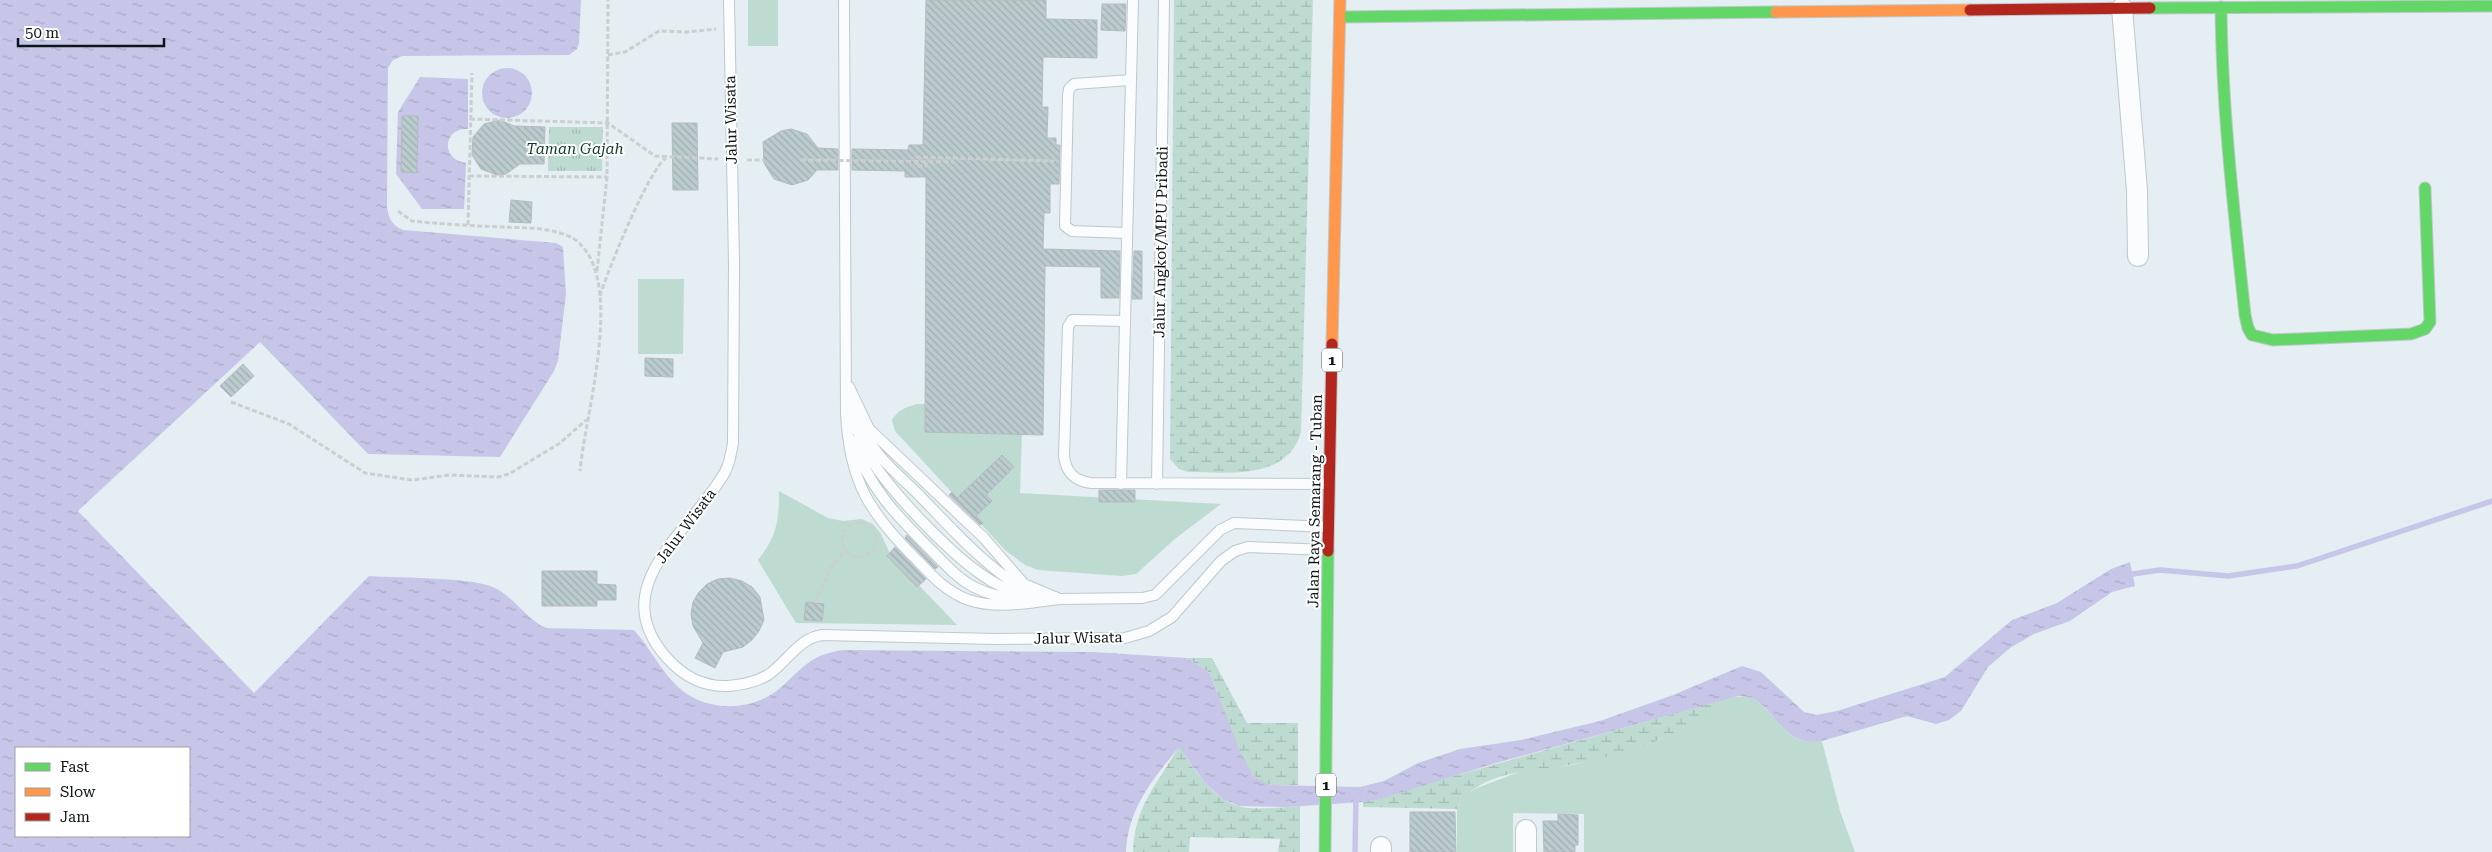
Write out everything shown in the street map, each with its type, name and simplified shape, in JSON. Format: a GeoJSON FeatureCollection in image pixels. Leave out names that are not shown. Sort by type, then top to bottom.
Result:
{"type":"FeatureCollection","features":[{"type":"Feature","properties":{"kind":"main road","name":"Jalan Raya Semarang - Tuban"},"geometry":{"type":"LineString","coordinates":[[1325,851],[1329,484],[1340,0]]}},
{"type":"Feature","properties":{"kind":"main road"},"geometry":{"type":"LineString","coordinates":[[1340,17],[2221,7],[2376,3],[2492,6]]}},
{"type":"Feature","properties":{"kind":"main road"},"geometry":{"type":"LineString","coordinates":[[2221,7],[2220,62],[2245,315],[2247,330],[2250,334],[2260,340],[2273,340],[2411,334],[2427,328],[2430,322],[2425,188]]}},
{"type":"Feature","properties":{"kind":"street"},"geometry":{"type":"LineString","coordinates":[[2122,8],[2137,190],[2138,256]]}},
{"type":"Feature","properties":{"kind":"street"},"geometry":{"type":"LineString","coordinates":[[1526,830],[1526,852]]}},
{"type":"Feature","properties":{"kind":"lane","name":"Jalur Wisata"},"geometry":{"type":"LineString","coordinates":[[729,0],[734,427],[732,451],[726,470],[720,480],[666,550],[653,571],[645,598],[648,624],[652,636],[660,650],[683,673],[711,685],[728,686],[752,682],[772,671],[807,640],[822,635],[996,639],[1125,638],[1149,631],[1169,620],[1186,604],[1221,560],[1235,551],[1248,547],[1328,550]]}},
{"type":"Feature","properties":{"kind":"lane"},"geometry":{"type":"LineString","coordinates":[[844,0],[847,428],[857,480],[872,508],[893,536],[949,591],[968,600],[1004,606],[1060,599]]}},
{"type":"Feature","properties":{"kind":"lane"},"geometry":{"type":"LineString","coordinates":[[1121,484],[1133,0]]}},
{"type":"Feature","properties":{"kind":"lane","name":"Jalur Angkot/MPU Pribadi"},"geometry":{"type":"LineString","coordinates":[[1158,484],[1164,0]]}},
{"type":"Feature","properties":{"kind":"lane"},"geometry":{"type":"LineString","coordinates":[[1126,233],[1072,231],[1067,228],[1068,95],[1070,87],[1077,83],[1131,80]]}},
{"type":"Feature","properties":{"kind":"lane"},"geometry":{"type":"LineString","coordinates":[[1125,321],[1072,320],[1067,330],[1064,456],[1067,468],[1073,478],[1085,483],[1121,484],[1329,484]]}},
{"type":"Feature","properties":{"kind":"lane"},"geometry":{"type":"LineString","coordinates":[[846,380],[869,429],[984,538],[1024,584],[1060,599]]}},
{"type":"Feature","properties":{"kind":"lane"},"geometry":{"type":"LineString","coordinates":[[846,380],[862,429],[879,454],[973,549],[1003,575],[1023,589],[1060,599]]}},
{"type":"Feature","properties":{"kind":"lane"},"geometry":{"type":"LineString","coordinates":[[846,380],[861,442],[888,481],[916,513],[962,559],[996,584],[1017,593],[1060,599]]}},
{"type":"Feature","properties":{"kind":"lane"},"geometry":{"type":"LineString","coordinates":[[846,380],[851,430],[858,455],[873,486],[905,524],[956,575],[974,588],[1011,598],[1142,598],[1155,595],[1220,530],[1234,523],[1329,527]]}},
{"type":"Feature","properties":{"kind":"path"},"geometry":{"type":"LineString","coordinates":[[596,278],[607,177],[608,0]]}},
{"type":"Feature","properties":{"kind":"path"},"geometry":{"type":"LineString","coordinates":[[608,55],[626,52],[659,31],[687,32],[730,27]]}},
{"type":"Feature","properties":{"kind":"path"},"geometry":{"type":"LineString","coordinates":[[468,225],[472,73]]}},
{"type":"Feature","properties":{"kind":"path"},"geometry":{"type":"LineString","coordinates":[[470,119],[608,123],[648,152],[667,158],[764,160]]}},
{"type":"Feature","properties":{"kind":"path"},"geometry":{"type":"LineString","coordinates":[[926,162],[926,166],[916,166],[916,157],[1067,161]]}},
{"type":"Feature","properties":{"kind":"path"},"geometry":{"type":"LineString","coordinates":[[599,299],[610,268],[637,207],[659,165],[667,158]]}},
{"type":"Feature","properties":{"kind":"path"},"geometry":{"type":"LineString","coordinates":[[801,160],[953,162]]}},
{"type":"Feature","properties":{"kind":"path"},"geometry":{"type":"LineString","coordinates":[[469,176],[607,177]]}},
{"type":"Feature","properties":{"kind":"path"},"geometry":{"type":"LineString","coordinates":[[398,211],[412,221],[537,229],[568,236],[582,246],[590,256],[596,278],[600,325],[598,358],[586,420],[580,471]]}},
{"type":"Feature","properties":{"kind":"path"},"geometry":{"type":"LineString","coordinates":[[231,402],[289,424],[365,473],[412,480],[441,476],[498,477],[510,474],[560,443],[586,420]]}},
{"type":"Feature","properties":{"kind":"path"},"geometry":{"type":"LineString","coordinates":[[859,522],[873,530],[876,541],[871,552],[855,557],[846,551],[842,546],[842,534],[848,526],[859,522]]}},
{"type":"Feature","properties":{"kind":"path"},"geometry":{"type":"LineString","coordinates":[[815,603],[831,567],[846,551]]}},
{"type":"Feature","properties":{"kind":"green space"},"geometry":{"type":"Polygon","coordinates":[[[748,0],[778,0],[778,46],[748,46],[748,0]]]}},
{"type":"Feature","properties":{"kind":"green space"},"geometry":{"type":"Polygon","coordinates":[[[1174,0],[1313,0],[1301,432],[1294,448],[1283,459],[1270,466],[1254,470],[1221,473],[1188,472],[1179,469],[1170,459],[1174,0]]]}},
{"type":"Feature","properties":{"kind":"green space","name":"Taman Gajah"},"geometry":{"type":"Polygon","coordinates":[[[549,127],[603,127],[602,171],[548,171],[549,127]]]}},
{"type":"Feature","properties":{"kind":"green space"},"geometry":{"type":"Polygon","coordinates":[[[638,279],[684,279],[683,354],[638,354],[638,279]]]}},
{"type":"Feature","properties":{"kind":"green space"},"geometry":{"type":"Polygon","coordinates":[[[917,404],[929,404],[1022,431],[1020,493],[1221,504],[1176,538],[1136,574],[1122,576],[1038,570],[1025,565],[1005,550],[895,431],[892,420],[894,417],[903,409],[917,404]]]}},
{"type":"Feature","properties":{"kind":"green space"},"geometry":{"type":"Polygon","coordinates":[[[779,491],[828,518],[843,521],[862,519],[873,524],[881,534],[891,556],[957,625],[796,623],[758,560],[776,528],[779,491]]]}},
{"type":"Feature","properties":{"kind":"green space"},"geometry":{"type":"Polygon","coordinates":[[[1186,658],[1212,658],[1247,723],[1298,723],[1298,785],[1269,784],[1260,781],[1253,774],[1238,749],[1210,674],[1204,668],[1186,658]]]}},
{"type":"Feature","properties":{"kind":"green space"},"geometry":{"type":"Polygon","coordinates":[[[1747,696],[1757,701],[1781,726],[1798,739],[1809,742],[1822,741],[1840,811],[1855,852],[1584,852],[1584,814],[1513,813],[1513,852],[1457,852],[1457,809],[1465,796],[1477,788],[1524,770],[1573,765],[1660,740],[1732,697],[1747,696]]]}},
{"type":"Feature","properties":{"kind":"green space"},"geometry":{"type":"Polygon","coordinates":[[[1732,697],[1678,731],[1649,744],[1586,762],[1526,771],[1494,779],[1479,786],[1467,796],[1457,809],[1363,807],[1363,802],[1732,697]]]}},
{"type":"Feature","properties":{"kind":"green space"},"geometry":{"type":"Polygon","coordinates":[[[1179,746],[1211,789],[1228,802],[1252,808],[1300,806],[1300,852],[1278,852],[1280,839],[1190,837],[1189,852],[1133,852],[1138,821],[1148,796],[1179,746]]]}},
{"type":"Feature","properties":{"kind":"water"},"geometry":{"type":"Polygon","coordinates":[[[0,0],[581,0],[579,43],[577,49],[569,55],[402,56],[393,60],[388,68],[387,205],[389,217],[393,223],[403,230],[556,243],[563,247],[566,294],[558,361],[554,371],[500,457],[368,454],[260,342],[78,511],[254,693],[369,576],[453,580],[485,584],[495,588],[509,597],[532,619],[546,628],[634,630],[666,674],[678,687],[702,702],[715,705],[743,705],[757,702],[780,688],[816,658],[844,650],[1094,652],[1186,658],[1204,668],[1210,674],[1240,751],[1254,777],[1271,785],[1360,787],[1384,781],[1418,763],[1460,749],[1521,740],[1600,721],[1673,695],[1742,666],[1761,672],[1804,712],[1816,715],[1837,711],[1945,677],[2012,620],[2057,603],[2111,569],[2130,562],[2135,586],[2112,592],[2070,621],[2034,634],[2010,648],[1988,667],[1961,711],[1949,720],[1936,724],[1907,716],[1822,741],[1807,742],[1785,730],[1760,703],[1750,697],[1738,696],[1493,764],[1380,799],[1363,802],[1287,807],[1239,806],[1223,799],[1205,783],[1179,747],[1151,783],[1137,808],[1131,822],[1126,852],[0,852],[0,0]]]}},
{"type":"Feature","properties":{"kind":"water"},"geometry":{"type":"Polygon","coordinates":[[[507,68],[521,72],[528,79],[532,93],[528,107],[521,114],[507,118],[493,114],[486,107],[482,93],[486,79],[493,72],[507,68]]]}},
{"type":"Feature","properties":{"kind":"water"},"geometry":{"type":"Polygon","coordinates":[[[420,77],[468,79],[468,129],[453,133],[448,144],[452,156],[458,161],[466,163],[464,209],[422,209],[396,174],[398,112],[420,77]]]}},
{"type":"Feature","properties":{"kind":"building"},"geometry":{"type":"Polygon","coordinates":[[[926,0],[1046,0],[1046,19],[1097,20],[1097,58],[1043,57],[1042,107],[1048,107],[1047,138],[1056,138],[1056,145],[1060,145],[1059,184],[1050,184],[1050,213],[1044,213],[1043,249],[1120,251],[1119,298],[1101,298],[1101,267],[1045,266],[1043,435],[925,432],[926,177],[905,177],[905,171],[852,170],[852,149],[908,150],[909,145],[923,145],[926,0]]]}},
{"type":"Feature","properties":{"kind":"building"},"geometry":{"type":"Polygon","coordinates":[[[1102,4],[1126,4],[1125,31],[1101,30],[1102,4]]]}},
{"type":"Feature","properties":{"kind":"building"},"geometry":{"type":"Polygon","coordinates":[[[402,116],[418,116],[417,173],[401,172],[402,116]]]}},
{"type":"Feature","properties":{"kind":"building"},"geometry":{"type":"Polygon","coordinates":[[[500,120],[514,126],[545,127],[544,164],[520,164],[506,174],[497,175],[481,169],[472,155],[473,137],[484,124],[500,120]]]}},
{"type":"Feature","properties":{"kind":"building"},"geometry":{"type":"Polygon","coordinates":[[[672,123],[697,123],[698,190],[673,190],[672,123]]]}},
{"type":"Feature","properties":{"kind":"building"},"geometry":{"type":"Polygon","coordinates":[[[791,129],[807,134],[818,148],[838,149],[838,170],[817,170],[808,180],[792,185],[774,179],[764,163],[763,142],[781,131],[791,129]]]}},
{"type":"Feature","properties":{"kind":"building"},"geometry":{"type":"Polygon","coordinates":[[[511,200],[532,202],[531,223],[509,222],[511,200]]]}},
{"type":"Feature","properties":{"kind":"building"},"geometry":{"type":"Polygon","coordinates":[[[1134,251],[1142,251],[1142,299],[1132,299],[1134,251]]]}},
{"type":"Feature","properties":{"kind":"building"},"geometry":{"type":"Polygon","coordinates":[[[645,358],[673,359],[673,377],[645,376],[645,358]]]}},
{"type":"Feature","properties":{"kind":"building"},"geometry":{"type":"Polygon","coordinates":[[[243,364],[254,376],[231,397],[220,386],[243,364]]]}},
{"type":"Feature","properties":{"kind":"building"},"geometry":{"type":"Polygon","coordinates":[[[1002,455],[1014,467],[986,495],[992,501],[976,516],[983,523],[980,525],[949,495],[952,492],[957,498],[1002,455]]]}},
{"type":"Feature","properties":{"kind":"building"},"geometry":{"type":"Polygon","coordinates":[[[1099,490],[1135,490],[1135,502],[1099,502],[1099,490]]]}},
{"type":"Feature","properties":{"kind":"building"},"geometry":{"type":"Polygon","coordinates":[[[907,535],[938,567],[935,569],[905,538],[907,535]]]}},
{"type":"Feature","properties":{"kind":"building"},"geometry":{"type":"Polygon","coordinates":[[[895,547],[926,579],[917,587],[887,556],[895,547]]]}},
{"type":"Feature","properties":{"kind":"building"},"geometry":{"type":"Polygon","coordinates":[[[542,571],[597,571],[597,584],[616,585],[616,600],[597,600],[597,606],[542,606],[542,571]]]}},
{"type":"Feature","properties":{"kind":"building"},"geometry":{"type":"Polygon","coordinates":[[[730,578],[742,581],[752,587],[760,597],[764,620],[752,640],[743,647],[723,652],[715,668],[695,658],[703,643],[693,626],[691,614],[693,602],[707,584],[718,579],[730,578]]]}},
{"type":"Feature","properties":{"kind":"building"},"geometry":{"type":"Polygon","coordinates":[[[806,602],[824,604],[822,621],[804,620],[806,602]]]}},
{"type":"Feature","properties":{"kind":"building"},"geometry":{"type":"Polygon","coordinates":[[[1410,812],[1455,812],[1456,852],[1410,852],[1410,812]]]}},
{"type":"Feature","properties":{"kind":"building"},"geometry":{"type":"Polygon","coordinates":[[[1558,814],[1578,815],[1578,845],[1575,845],[1575,852],[1544,852],[1543,821],[1558,821],[1558,814]]]}},
{"type":"Feature","properties":{"kind":"waterway"},"geometry":{"type":"LineString","coordinates":[[2126,575],[2160,570],[2228,576],[2297,566],[2492,501]]}},
{"type":"Feature","properties":{"kind":"waterway"},"geometry":{"type":"LineString","coordinates":[[1355,852],[1356,796]]}},
{"type":"Feature","properties":{"kind":"traffic: fast"},"geometry":{"type":"LineString","coordinates":[[2150,8],[2492,6]]}},
{"type":"Feature","properties":{"kind":"traffic: fast"},"geometry":{"type":"LineString","coordinates":[[2221,7],[2226,123],[2233,199],[2245,315],[2252,335],[2273,340],[2411,334],[2425,329],[2430,322],[2425,188]]}},
{"type":"Feature","properties":{"kind":"traffic: fast"},"geometry":{"type":"LineString","coordinates":[[1340,17],[1776,12]]}},
{"type":"Feature","properties":{"kind":"traffic: fast"},"geometry":{"type":"LineString","coordinates":[[1325,852],[1328,551]]}},
{"type":"Feature","properties":{"kind":"traffic: slow"},"geometry":{"type":"LineString","coordinates":[[1332,344],[1340,0]]}},
{"type":"Feature","properties":{"kind":"traffic: slow"},"geometry":{"type":"LineString","coordinates":[[1776,12],[1970,10]]}},
{"type":"Feature","properties":{"kind":"traffic: jam"},"geometry":{"type":"LineString","coordinates":[[1970,10],[2150,8]]}},
{"type":"Feature","properties":{"kind":"traffic: jam"},"geometry":{"type":"LineString","coordinates":[[1328,551],[1332,344]]}}]}
